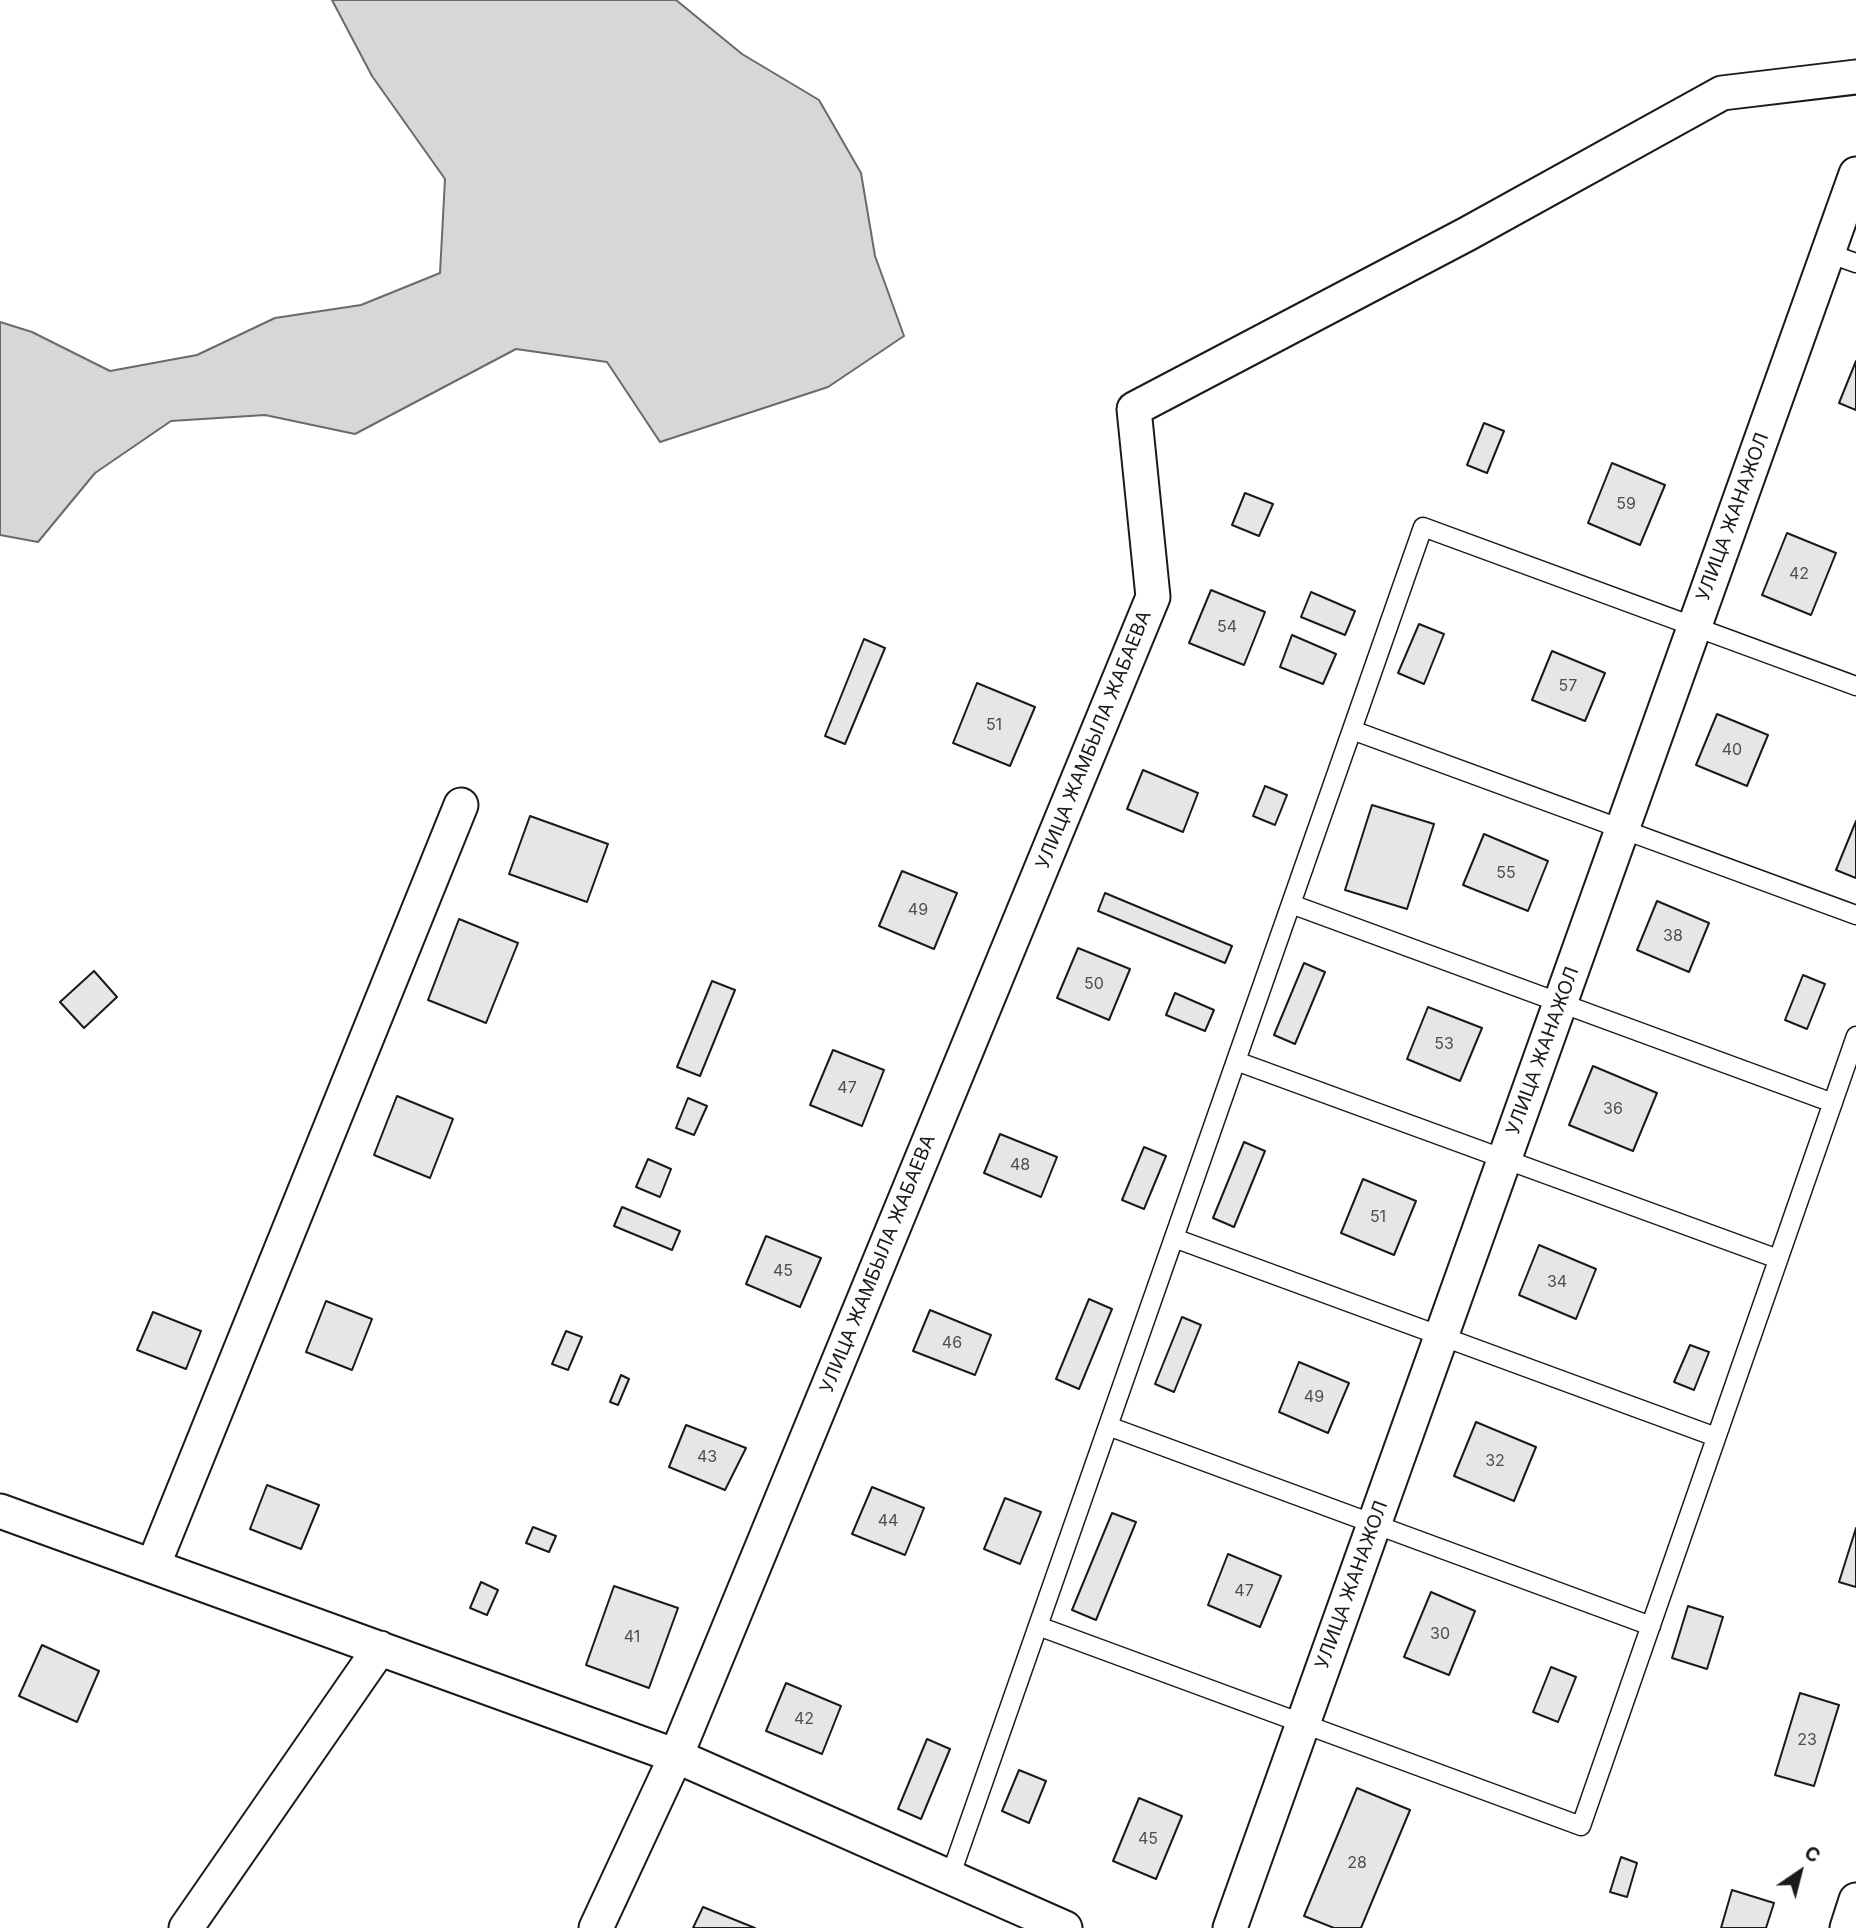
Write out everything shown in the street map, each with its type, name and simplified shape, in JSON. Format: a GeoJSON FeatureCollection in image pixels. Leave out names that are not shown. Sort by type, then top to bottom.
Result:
{"type":"FeatureCollection","features":[{"type":"Feature","properties":{"kind":"street","name":"УЛИЦА ЖАМБЫЛА ЖАБАЕВА"},"geometry":{"type":"LineString","coordinates":[[596,1928],[676,1756],[1153,597],[1134,409],[1467,234],[1722,93],[1856,77]]}},
{"type":"Feature","properties":{"kind":"street","name":"УЛИЦА ЖАНАЖОЛ"},"geometry":{"type":"LineString","coordinates":[[1230,1928],[1694,627],[1842,258],[1856,174]]}},
{"type":"Feature","properties":{"kind":"street"},"geometry":{"type":"LineString","coordinates":[[153,1566],[461,805]]}},
{"type":"Feature","properties":{"kind":"street"},"geometry":{"type":"LineString","coordinates":[[0,1511],[676,1756],[1065,1928]]}},
{"type":"Feature","properties":{"kind":"street"},"geometry":{"type":"LineString","coordinates":[[186,1928],[380,1648]]}},
{"type":"Feature","properties":{"kind":"street"},"geometry":{"type":"LineString","coordinates":[[1847,1928],[1856,1900]]}},
{"type":"Feature","properties":{"kind":"lane"},"geometry":{"type":"LineString","coordinates":[[950,1877],[1423,527],[1856,686]]}},
{"type":"Feature","properties":{"kind":"lane"},"geometry":{"type":"LineString","coordinates":[[1352,730],[1856,915]]}},
{"type":"Feature","properties":{"kind":"lane"},"geometry":{"type":"LineString","coordinates":[[1291,904],[1833,1103]]}},
{"type":"Feature","properties":{"kind":"lane"},"geometry":{"type":"LineString","coordinates":[[1038,1626],[1581,1826],[1856,1036]]}},
{"type":"Feature","properties":{"kind":"lane"},"geometry":{"type":"LineString","coordinates":[[1236,1061],[1778,1259]]}},
{"type":"Feature","properties":{"kind":"lane"},"geometry":{"type":"LineString","coordinates":[[1174,1238],[1716,1437]]}},
{"type":"Feature","properties":{"kind":"lane"},"geometry":{"type":"LineString","coordinates":[[1108,1426],[1651,1626]]}},
{"type":"Feature","properties":{"kind":"shaded area"},"geometry":{"type":"Polygon","coordinates":[[[332,0],[676,0],[742,54],[819,100],[861,173],[875,256],[904,336],[828,387],[660,442],[607,362],[516,349],[355,434],[265,415],[171,421],[95,473],[38,542],[0,535],[0,322],[32,332],[110,371],[197,355],[275,318],[361,305],[440,273],[445,179],[372,76],[332,0]]]}},
{"type":"Feature","properties":{"kind":"building"},"geometry":{"type":"Polygon","coordinates":[[[1856,361],[1856,410],[1839,403],[1856,361]]]}},
{"type":"Feature","properties":{"kind":"building"},"geometry":{"type":"Polygon","coordinates":[[[1484,423],[1504,431],[1487,473],[1467,465],[1484,423]]]}},
{"type":"Feature","properties":{"kind":"building"},"geometry":{"type":"Polygon","coordinates":[[[1612,463],[1665,485],[1640,545],[1588,523],[1612,463]]]}},
{"type":"Feature","properties":{"kind":"building"},"geometry":{"type":"Polygon","coordinates":[[[1245,493],[1273,504],[1259,536],[1232,525],[1245,493]]]}},
{"type":"Feature","properties":{"kind":"building"},"geometry":{"type":"Polygon","coordinates":[[[1787,533],[1836,553],[1811,615],[1762,595],[1787,533]]]}},
{"type":"Feature","properties":{"kind":"building"},"geometry":{"type":"Polygon","coordinates":[[[1211,590],[1265,612],[1244,665],[1189,643],[1211,590]]]}},
{"type":"Feature","properties":{"kind":"building"},"geometry":{"type":"Polygon","coordinates":[[[1311,592],[1355,611],[1345,635],[1301,617],[1311,592]]]}},
{"type":"Feature","properties":{"kind":"building"},"geometry":{"type":"Polygon","coordinates":[[[1419,624],[1444,634],[1424,684],[1398,673],[1419,624]]]}},
{"type":"Feature","properties":{"kind":"building"},"geometry":{"type":"Polygon","coordinates":[[[1292,635],[1336,654],[1323,684],[1280,667],[1292,635]]]}},
{"type":"Feature","properties":{"kind":"building"},"geometry":{"type":"Polygon","coordinates":[[[864,639],[885,648],[845,744],[825,736],[864,639]]]}},
{"type":"Feature","properties":{"kind":"building"},"geometry":{"type":"Polygon","coordinates":[[[1552,651],[1605,673],[1585,721],[1532,700],[1552,651]]]}},
{"type":"Feature","properties":{"kind":"building"},"geometry":{"type":"Polygon","coordinates":[[[977,683],[1035,707],[1010,766],[953,743],[977,683]]]}},
{"type":"Feature","properties":{"kind":"building"},"geometry":{"type":"Polygon","coordinates":[[[1717,714],[1768,735],[1747,786],[1696,765],[1717,714]]]}},
{"type":"Feature","properties":{"kind":"building"},"geometry":{"type":"Polygon","coordinates":[[[1143,770],[1198,793],[1183,832],[1127,809],[1143,770]]]}},
{"type":"Feature","properties":{"kind":"building"},"geometry":{"type":"Polygon","coordinates":[[[1265,786],[1287,795],[1275,825],[1253,816],[1265,786]]]}},
{"type":"Feature","properties":{"kind":"building"},"geometry":{"type":"Polygon","coordinates":[[[1372,805],[1434,824],[1407,909],[1345,890],[1372,805]]]}},
{"type":"Feature","properties":{"kind":"building"},"geometry":{"type":"Polygon","coordinates":[[[530,816],[608,844],[587,902],[509,874],[530,816]]]}},
{"type":"Feature","properties":{"kind":"building"},"geometry":{"type":"Polygon","coordinates":[[[1856,821],[1856,878],[1836,870],[1856,821]]]}},
{"type":"Feature","properties":{"kind":"building"},"geometry":{"type":"Polygon","coordinates":[[[1484,834],[1548,861],[1528,911],[1463,885],[1484,834]]]}},
{"type":"Feature","properties":{"kind":"building"},"geometry":{"type":"Polygon","coordinates":[[[902,871],[957,893],[934,949],[879,926],[902,871]]]}},
{"type":"Feature","properties":{"kind":"building"},"geometry":{"type":"Polygon","coordinates":[[[1105,893],[1232,946],[1225,963],[1098,911],[1105,893]]]}},
{"type":"Feature","properties":{"kind":"building"},"geometry":{"type":"Polygon","coordinates":[[[1657,901],[1709,923],[1689,972],[1637,950],[1657,901]]]}},
{"type":"Feature","properties":{"kind":"building"},"geometry":{"type":"Polygon","coordinates":[[[459,919],[518,943],[486,1023],[428,1000],[459,919]]]}},
{"type":"Feature","properties":{"kind":"building"},"geometry":{"type":"Polygon","coordinates":[[[1078,948],[1130,969],[1109,1020],[1057,998],[1078,948]]]}},
{"type":"Feature","properties":{"kind":"building"},"geometry":{"type":"Polygon","coordinates":[[[1304,963],[1325,972],[1295,1044],[1274,1035],[1304,963]]]}},
{"type":"Feature","properties":{"kind":"building"},"geometry":{"type":"Polygon","coordinates":[[[94,971],[117,997],[84,1028],[60,1002],[94,971]]]}},
{"type":"Feature","properties":{"kind":"building"},"geometry":{"type":"Polygon","coordinates":[[[1803,975],[1825,984],[1807,1029],[1785,1020],[1803,975]]]}},
{"type":"Feature","properties":{"kind":"building"},"geometry":{"type":"Polygon","coordinates":[[[712,981],[735,990],[700,1076],[677,1067],[712,981]]]}},
{"type":"Feature","properties":{"kind":"building"},"geometry":{"type":"Polygon","coordinates":[[[1175,993],[1214,1010],[1205,1031],[1166,1015],[1175,993]]]}},
{"type":"Feature","properties":{"kind":"building"},"geometry":{"type":"Polygon","coordinates":[[[1428,1007],[1482,1028],[1460,1081],[1407,1059],[1428,1007]]]}},
{"type":"Feature","properties":{"kind":"building"},"geometry":{"type":"Polygon","coordinates":[[[833,1050],[884,1070],[862,1126],[810,1105],[833,1050]]]}},
{"type":"Feature","properties":{"kind":"building"},"geometry":{"type":"Polygon","coordinates":[[[1593,1066],[1657,1093],[1633,1151],[1569,1125],[1593,1066]]]}},
{"type":"Feature","properties":{"kind":"building"},"geometry":{"type":"Polygon","coordinates":[[[397,1096],[453,1119],[430,1178],[374,1155],[397,1096]]]}},
{"type":"Feature","properties":{"kind":"building"},"geometry":{"type":"Polygon","coordinates":[[[688,1098],[707,1106],[694,1135],[676,1128],[688,1098]]]}},
{"type":"Feature","properties":{"kind":"building"},"geometry":{"type":"Polygon","coordinates":[[[1000,1134],[1057,1157],[1041,1197],[984,1173],[1000,1134]]]}},
{"type":"Feature","properties":{"kind":"building"},"geometry":{"type":"Polygon","coordinates":[[[1244,1142],[1265,1151],[1234,1227],[1213,1218],[1244,1142]]]}},
{"type":"Feature","properties":{"kind":"building"},"geometry":{"type":"Polygon","coordinates":[[[1144,1147],[1166,1156],[1144,1209],[1122,1200],[1144,1147]]]}},
{"type":"Feature","properties":{"kind":"building"},"geometry":{"type":"Polygon","coordinates":[[[648,1159],[671,1169],[660,1197],[636,1187],[648,1159]]]}},
{"type":"Feature","properties":{"kind":"building"},"geometry":{"type":"Polygon","coordinates":[[[1363,1179],[1416,1201],[1394,1255],[1341,1233],[1363,1179]]]}},
{"type":"Feature","properties":{"kind":"building"},"geometry":{"type":"Polygon","coordinates":[[[622,1207],[680,1231],[672,1250],[614,1226],[622,1207]]]}},
{"type":"Feature","properties":{"kind":"building"},"geometry":{"type":"Polygon","coordinates":[[[766,1236],[821,1258],[800,1307],[746,1284],[766,1236]]]}},
{"type":"Feature","properties":{"kind":"building"},"geometry":{"type":"Polygon","coordinates":[[[1539,1245],[1596,1269],[1576,1319],[1519,1295],[1539,1245]]]}},
{"type":"Feature","properties":{"kind":"building"},"geometry":{"type":"Polygon","coordinates":[[[1089,1299],[1112,1309],[1079,1389],[1056,1379],[1089,1299]]]}},
{"type":"Feature","properties":{"kind":"building"},"geometry":{"type":"Polygon","coordinates":[[[326,1301],[372,1319],[352,1370],[306,1352],[326,1301]]]}},
{"type":"Feature","properties":{"kind":"building"},"geometry":{"type":"Polygon","coordinates":[[[930,1310],[991,1335],[975,1375],[913,1351],[930,1310]]]}},
{"type":"Feature","properties":{"kind":"building"},"geometry":{"type":"Polygon","coordinates":[[[153,1312],[201,1331],[186,1369],[137,1350],[153,1312]]]}},
{"type":"Feature","properties":{"kind":"building"},"geometry":{"type":"Polygon","coordinates":[[[1182,1317],[1201,1325],[1174,1392],[1155,1384],[1182,1317]]]}},
{"type":"Feature","properties":{"kind":"building"},"geometry":{"type":"Polygon","coordinates":[[[566,1331],[582,1337],[568,1370],[552,1364],[566,1331]]]}},
{"type":"Feature","properties":{"kind":"building"},"geometry":{"type":"Polygon","coordinates":[[[1690,1345],[1709,1352],[1694,1390],[1674,1382],[1690,1345]]]}},
{"type":"Feature","properties":{"kind":"building"},"geometry":{"type":"Polygon","coordinates":[[[1299,1362],[1349,1383],[1328,1433],[1279,1412],[1299,1362]]]}},
{"type":"Feature","properties":{"kind":"building"},"geometry":{"type":"Polygon","coordinates":[[[621,1375],[629,1379],[618,1405],[610,1402],[621,1375]]]}},
{"type":"Feature","properties":{"kind":"building"},"geometry":{"type":"Polygon","coordinates":[[[1476,1422],[1536,1447],[1514,1501],[1454,1476],[1476,1422]]]}},
{"type":"Feature","properties":{"kind":"building"},"geometry":{"type":"Polygon","coordinates":[[[686,1425],[746,1448],[725,1490],[669,1467],[686,1425]]]}},
{"type":"Feature","properties":{"kind":"building"},"geometry":{"type":"Polygon","coordinates":[[[267,1485],[319,1505],[301,1549],[250,1529],[267,1485]]]}},
{"type":"Feature","properties":{"kind":"building"},"geometry":{"type":"Polygon","coordinates":[[[872,1487],[924,1508],[905,1555],[852,1534],[872,1487]]]}},
{"type":"Feature","properties":{"kind":"building"},"geometry":{"type":"Polygon","coordinates":[[[1005,1498],[1041,1512],[1020,1564],[984,1549],[1005,1498]]]}},
{"type":"Feature","properties":{"kind":"building"},"geometry":{"type":"Polygon","coordinates":[[[1112,1513],[1136,1522],[1096,1620],[1072,1610],[1112,1513]]]}},
{"type":"Feature","properties":{"kind":"building"},"geometry":{"type":"Polygon","coordinates":[[[533,1527],[556,1536],[549,1552],[526,1543],[533,1527]]]}},
{"type":"Feature","properties":{"kind":"building"},"geometry":{"type":"Polygon","coordinates":[[[1856,1528],[1856,1587],[1839,1582],[1856,1528]]]}},
{"type":"Feature","properties":{"kind":"building"},"geometry":{"type":"Polygon","coordinates":[[[1228,1554],[1281,1576],[1260,1627],[1208,1605],[1228,1554]]]}},
{"type":"Feature","properties":{"kind":"building"},"geometry":{"type":"Polygon","coordinates":[[[481,1582],[498,1590],[487,1615],[470,1608],[481,1582]]]}},
{"type":"Feature","properties":{"kind":"building"},"geometry":{"type":"Polygon","coordinates":[[[614,1586],[678,1608],[649,1688],[586,1665],[614,1586]]]}},
{"type":"Feature","properties":{"kind":"building"},"geometry":{"type":"Polygon","coordinates":[[[1431,1592],[1475,1611],[1449,1675],[1404,1657],[1431,1592]]]}},
{"type":"Feature","properties":{"kind":"building"},"geometry":{"type":"Polygon","coordinates":[[[1688,1606],[1723,1617],[1707,1669],[1672,1658],[1688,1606]]]}},
{"type":"Feature","properties":{"kind":"building"},"geometry":{"type":"Polygon","coordinates":[[[42,1645],[99,1671],[77,1722],[19,1696],[42,1645]]]}},
{"type":"Feature","properties":{"kind":"building"},"geometry":{"type":"Polygon","coordinates":[[[1551,1667],[1576,1677],[1558,1722],[1533,1712],[1551,1667]]]}},
{"type":"Feature","properties":{"kind":"building"},"geometry":{"type":"Polygon","coordinates":[[[786,1683],[841,1706],[822,1754],[766,1731],[786,1683]]]}},
{"type":"Feature","properties":{"kind":"building"},"geometry":{"type":"Polygon","coordinates":[[[1800,1693],[1839,1705],[1814,1786],[1775,1775],[1800,1693]]]}},
{"type":"Feature","properties":{"kind":"building"},"geometry":{"type":"Polygon","coordinates":[[[927,1739],[950,1749],[921,1819],[898,1809],[927,1739]]]}},
{"type":"Feature","properties":{"kind":"building"},"geometry":{"type":"Polygon","coordinates":[[[1019,1770],[1046,1781],[1029,1823],[1002,1811],[1019,1770]]]}},
{"type":"Feature","properties":{"kind":"building"},"geometry":{"type":"Polygon","coordinates":[[[1357,1788],[1410,1810],[1361,1928],[1334,1928],[1304,1916],[1357,1788]]]}},
{"type":"Feature","properties":{"kind":"building"},"geometry":{"type":"Polygon","coordinates":[[[1139,1798],[1182,1816],[1156,1879],[1113,1861],[1139,1798]]]}},
{"type":"Feature","properties":{"kind":"building"},"geometry":{"type":"Polygon","coordinates":[[[1621,1857],[1637,1863],[1627,1897],[1610,1892],[1621,1857]]]}},
{"type":"Feature","properties":{"kind":"building"},"geometry":{"type":"Polygon","coordinates":[[[1732,1890],[1774,1903],[1766,1928],[1721,1928],[1732,1890]]]}},
{"type":"Feature","properties":{"kind":"building"},"geometry":{"type":"Polygon","coordinates":[[[703,1907],[755,1928],[693,1928],[703,1907]]]}}]}
